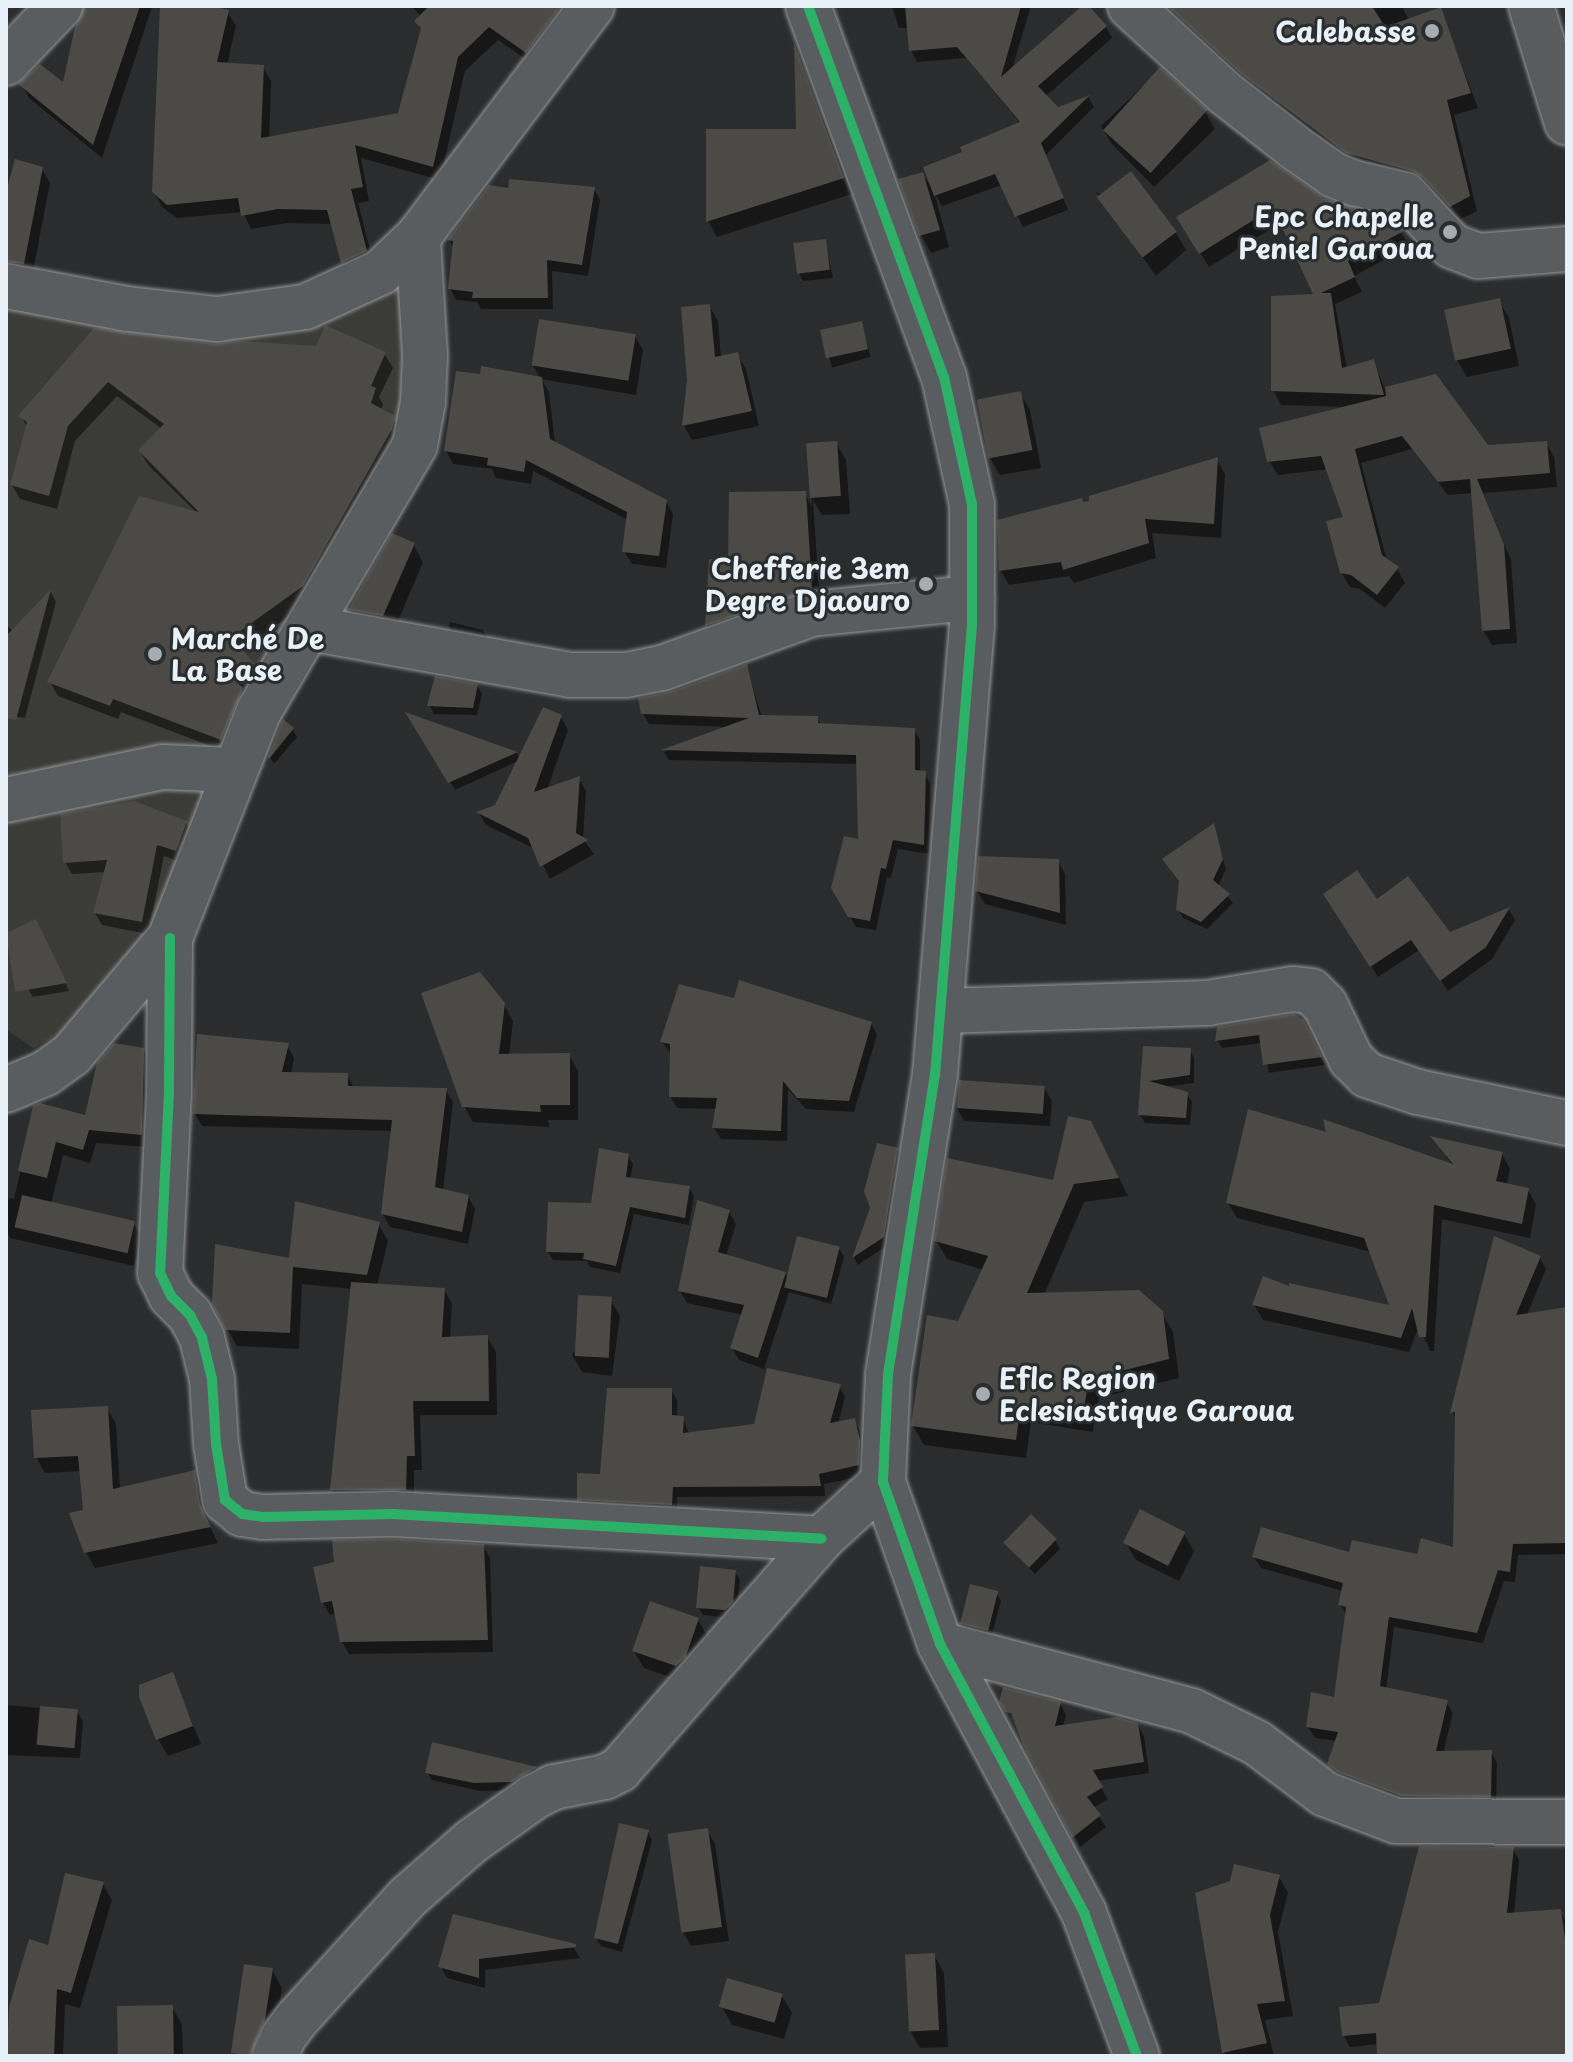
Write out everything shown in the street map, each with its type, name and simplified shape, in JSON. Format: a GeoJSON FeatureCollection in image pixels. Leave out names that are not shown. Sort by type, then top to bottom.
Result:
{"type":"FeatureCollection","features":[{"type":"Feature","properties":{"kind":"main road"},"geometry":{"type":"LineString","coordinates":[[1531,6],[1567,123]]}},
{"type":"Feature","properties":{"kind":"street"},"geometry":{"type":"LineString","coordinates":[[6,63],[60,6]]}},
{"type":"Feature","properties":{"kind":"street"},"geometry":{"type":"LineString","coordinates":[[6,286],[128,309],[217,319],[305,307],[381,272],[418,237],[592,6]]}},
{"type":"Feature","properties":{"kind":"street"},"geometry":{"type":"LineString","coordinates":[[808,6],[944,377],[972,504],[972,598],[941,1011],[935,1074],[888,1375],[883,1482],[940,1644],[1084,1913],[1137,2056]]}},
{"type":"Feature","properties":{"kind":"street"},"geometry":{"type":"LineString","coordinates":[[1130,6],[1225,93],[1294,147],[1334,175],[1405,195],[1452,246],[1478,256],[1567,249]]}},
{"type":"Feature","properties":{"kind":"street"},"geometry":{"type":"LineString","coordinates":[[6,1090],[46,1073],[72,1054],[170,938],[259,711],[415,445],[423,402],[425,356],[418,237]]}},
{"type":"Feature","properties":{"kind":"street"},"geometry":{"type":"LineString","coordinates":[[309,628],[570,675],[626,675],[662,668],[811,614],[972,598]]}},
{"type":"Feature","properties":{"kind":"street"},"geometry":{"type":"LineString","coordinates":[[6,800],[163,767],[234,770]]}},
{"type":"Feature","properties":{"kind":"street"},"geometry":{"type":"LineString","coordinates":[[170,938],[169,1092],[160,1273],[171,1296],[190,1315],[202,1338],[212,1379],[216,1444],[225,1500],[242,1514],[263,1517],[393,1514],[821,1539]]}},
{"type":"Feature","properties":{"kind":"street"},"geometry":{"type":"LineString","coordinates":[[941,1011],[1207,1003],[1293,989],[1311,991],[1325,1005],[1351,1059],[1367,1075],[1418,1092],[1567,1123]]}},
{"type":"Feature","properties":{"kind":"street"},"geometry":{"type":"LineString","coordinates":[[275,2056],[290,2028],[408,1897],[472,1841],[534,1797],[554,1787],[605,1777],[619,1770],[821,1539],[883,1482]]}},
{"type":"Feature","properties":{"kind":"street"},"geometry":{"type":"LineString","coordinates":[[940,1644],[1192,1711],[1257,1743],[1325,1794],[1396,1821],[1567,1822]]}},
{"type":"Feature","properties":{"kind":"shaded area","name":"Marché De La Base"},"geometry":{"type":"Polygon","coordinates":[[[396,247],[411,444],[251,744],[152,987],[33,1048],[6,1029],[6,295],[227,331],[396,247]]]}},
{"type":"Feature","properties":{"kind":"building"},"geometry":{"type":"Polygon","coordinates":[[[84,6],[140,6],[93,145],[18,84],[40,64],[63,82],[75,27],[84,6]]]}},
{"type":"Feature","properties":{"kind":"building"},"geometry":{"type":"Polygon","coordinates":[[[160,6],[211,6],[229,10],[217,62],[264,65],[261,138],[398,113],[421,28],[414,21],[429,6],[561,6],[526,53],[489,27],[458,57],[433,167],[355,145],[363,187],[351,189],[367,251],[341,263],[327,210],[278,209],[241,216],[238,198],[167,205],[152,192],[160,6]]]}},
{"type":"Feature","properties":{"kind":"building"},"geometry":{"type":"Polygon","coordinates":[[[905,6],[1021,6],[1001,77],[1082,6],[1089,6],[1107,26],[1038,86],[1058,107],[1090,95],[1041,143],[1064,198],[1015,217],[995,174],[934,196],[923,167],[962,152],[960,147],[1020,122],[957,47],[909,51],[905,6]]]}},
{"type":"Feature","properties":{"kind":"building"},"geometry":{"type":"Polygon","coordinates":[[[1167,6],[1372,6],[1385,27],[1441,7],[1471,93],[1447,100],[1470,196],[1450,207],[1423,178],[1412,171],[1346,153],[1241,74],[1167,6]]]}},
{"type":"Feature","properties":{"kind":"building"},"geometry":{"type":"Polygon","coordinates":[[[794,43],[844,178],[706,222],[706,129],[796,129],[794,43]]]}},
{"type":"Feature","properties":{"kind":"building"},"geometry":{"type":"Polygon","coordinates":[[[1160,67],[1208,110],[1151,173],[1103,130],[1160,67]]]}},
{"type":"Feature","properties":{"kind":"building"},"geometry":{"type":"Polygon","coordinates":[[[15,159],[43,167],[24,264],[6,262],[6,193],[15,159]]]}},
{"type":"Feature","properties":{"kind":"building"},"geometry":{"type":"Polygon","coordinates":[[[1270,160],[1324,198],[1392,218],[1404,231],[1348,261],[1355,277],[1321,293],[1331,293],[1342,368],[1374,359],[1384,395],[1271,391],[1271,296],[1313,294],[1273,208],[1199,254],[1176,217],[1270,160]]]}},
{"type":"Feature","properties":{"kind":"building"},"geometry":{"type":"Polygon","coordinates":[[[1131,171],[1177,232],[1142,258],[1097,197],[1131,171]]]}},
{"type":"Feature","properties":{"kind":"building"},"geometry":{"type":"Polygon","coordinates":[[[923,172],[940,230],[919,236],[898,179],[923,172]]]}},
{"type":"Feature","properties":{"kind":"building"},"geometry":{"type":"Polygon","coordinates":[[[509,179],[595,187],[582,265],[547,260],[548,298],[472,298],[473,292],[448,289],[453,241],[447,240],[489,185],[508,188],[509,179]]]}},
{"type":"Feature","properties":{"kind":"building"},"geometry":{"type":"Polygon","coordinates":[[[826,239],[830,270],[797,274],[793,243],[826,239]]]}},
{"type":"Feature","properties":{"kind":"building"},"geometry":{"type":"Polygon","coordinates":[[[1500,298],[1511,349],[1455,361],[1444,310],[1500,298]]]}},
{"type":"Feature","properties":{"kind":"building"},"geometry":{"type":"Polygon","coordinates":[[[710,304],[715,357],[738,352],[752,411],[682,426],[687,380],[681,307],[710,304]]]}},
{"type":"Feature","properties":{"kind":"building"},"geometry":{"type":"Polygon","coordinates":[[[539,319],[636,334],[628,381],[532,365],[539,319]]]}},
{"type":"Feature","properties":{"kind":"building"},"geometry":{"type":"Polygon","coordinates":[[[862,321],[868,349],[826,358],[820,330],[862,321]]]}},
{"type":"Feature","properties":{"kind":"building"},"geometry":{"type":"Polygon","coordinates":[[[325,325],[386,352],[371,386],[376,388],[371,403],[395,416],[392,429],[303,586],[232,637],[254,664],[234,680],[243,688],[221,740],[113,699],[110,706],[47,682],[139,496],[199,512],[138,450],[164,424],[108,382],[68,426],[49,496],[10,485],[27,422],[18,416],[94,328],[214,344],[241,341],[316,346],[325,325]]]}},
{"type":"Feature","properties":{"kind":"building"},"geometry":{"type":"Polygon","coordinates":[[[481,366],[542,377],[550,439],[667,500],[659,556],[622,552],[627,512],[526,460],[524,472],[487,465],[488,458],[444,451],[456,371],[480,374],[481,366]]]}},
{"type":"Feature","properties":{"kind":"building"},"geometry":{"type":"Polygon","coordinates":[[[1436,374],[1488,445],[1547,441],[1550,473],[1477,479],[1504,544],[1510,629],[1482,631],[1470,479],[1438,482],[1402,436],[1355,449],[1382,555],[1399,567],[1377,595],[1351,575],[1340,573],[1326,521],[1343,517],[1321,456],[1267,462],[1259,428],[1386,396],[1385,387],[1436,374]]]}},
{"type":"Feature","properties":{"kind":"building"},"geometry":{"type":"Polygon","coordinates":[[[1021,391],[1032,450],[988,458],[977,400],[1021,391]]]}},
{"type":"Feature","properties":{"kind":"building"},"geometry":{"type":"Polygon","coordinates":[[[837,441],[841,496],[810,498],[806,443],[837,441]]]}},
{"type":"Feature","properties":{"kind":"building"},"geometry":{"type":"Polygon","coordinates":[[[1218,457],[1214,524],[1145,519],[1149,543],[1063,570],[1061,562],[999,571],[997,520],[1082,498],[1083,502],[1089,501],[1089,496],[1218,457]]]}},
{"type":"Feature","properties":{"kind":"building"},"geometry":{"type":"Polygon","coordinates":[[[806,491],[812,589],[705,626],[709,559],[728,560],[729,492],[806,491]]]}},
{"type":"Feature","properties":{"kind":"building"},"geometry":{"type":"Polygon","coordinates":[[[392,533],[415,543],[383,616],[348,610],[392,533]]]}},
{"type":"Feature","properties":{"kind":"building"},"geometry":{"type":"Polygon","coordinates":[[[51,589],[16,720],[6,718],[6,636],[51,589]]]}},
{"type":"Feature","properties":{"kind":"building"},"geometry":{"type":"Polygon","coordinates":[[[747,664],[759,715],[818,716],[818,723],[915,728],[915,770],[926,771],[924,845],[893,840],[886,869],[881,868],[870,921],[848,917],[831,888],[844,836],[858,839],[856,755],[661,750],[749,718],[641,714],[638,698],[670,692],[747,664]]]}},
{"type":"Feature","properties":{"kind":"building"},"geometry":{"type":"Polygon","coordinates":[[[435,676],[478,684],[473,708],[427,706],[435,676]]]}},
{"type":"Feature","properties":{"kind":"building"},"geometry":{"type":"Polygon","coordinates":[[[543,707],[562,715],[534,792],[580,776],[576,833],[588,840],[540,867],[528,838],[476,812],[495,805],[543,707]]]}},
{"type":"Feature","properties":{"kind":"building"},"geometry":{"type":"Polygon","coordinates":[[[405,712],[518,752],[448,783],[405,712]]]}},
{"type":"Feature","properties":{"kind":"building"},"geometry":{"type":"Polygon","coordinates":[[[283,719],[294,728],[269,759],[268,757],[283,719]]]}},
{"type":"Feature","properties":{"kind":"building"},"geometry":{"type":"Polygon","coordinates":[[[134,801],[187,821],[176,851],[157,845],[142,922],[93,913],[107,860],[63,863],[60,814],[134,801]]]}},
{"type":"Feature","properties":{"kind":"building"},"geometry":{"type":"Polygon","coordinates":[[[1214,823],[1223,859],[1213,880],[1230,894],[1201,922],[1176,910],[1179,881],[1162,859],[1214,823]]]}},
{"type":"Feature","properties":{"kind":"building"},"geometry":{"type":"Polygon","coordinates":[[[978,856],[1059,859],[1060,913],[975,891],[978,856]]]}},
{"type":"Feature","properties":{"kind":"building"},"geometry":{"type":"Polygon","coordinates":[[[1357,870],[1377,899],[1408,876],[1450,932],[1510,907],[1486,947],[1440,981],[1411,940],[1370,967],[1323,894],[1357,870]]]}},
{"type":"Feature","properties":{"kind":"building"},"geometry":{"type":"Polygon","coordinates":[[[36,919],[67,983],[15,992],[6,933],[36,919]]]}},
{"type":"Feature","properties":{"kind":"building"},"geometry":{"type":"Polygon","coordinates":[[[480,972],[505,1003],[499,1054],[570,1053],[570,1105],[540,1105],[541,1112],[462,1107],[421,993],[480,972]]]}},
{"type":"Feature","properties":{"kind":"building"},"geometry":{"type":"Polygon","coordinates":[[[739,980],[872,1022],[849,1101],[797,1098],[783,1081],[781,1131],[712,1128],[717,1098],[669,1097],[670,1044],[660,1042],[679,984],[734,998],[739,980]]]}},
{"type":"Feature","properties":{"kind":"building"},"geometry":{"type":"Polygon","coordinates":[[[1294,1014],[1304,1020],[1322,1057],[1263,1065],[1259,1035],[1215,1041],[1217,1027],[1294,1014]]]}},
{"type":"Feature","properties":{"kind":"building"},"geometry":{"type":"Polygon","coordinates":[[[197,1034],[289,1043],[282,1072],[348,1073],[348,1086],[447,1088],[435,1187],[469,1195],[462,1232],[381,1214],[392,1120],[193,1114],[197,1034]]]}},
{"type":"Feature","properties":{"kind":"building"},"geometry":{"type":"Polygon","coordinates":[[[114,1043],[144,1048],[142,1135],[89,1130],[83,1150],[56,1142],[47,1178],[18,1171],[33,1106],[40,1103],[85,1115],[97,1063],[114,1043]]]}},
{"type":"Feature","properties":{"kind":"building"},"geometry":{"type":"Polygon","coordinates":[[[1143,1046],[1191,1048],[1190,1075],[1149,1081],[1188,1092],[1186,1118],[1138,1115],[1143,1046]]]}},
{"type":"Feature","properties":{"kind":"building"},"geometry":{"type":"Polygon","coordinates":[[[959,1080],[1045,1086],[1043,1114],[957,1108],[959,1080]]]}},
{"type":"Feature","properties":{"kind":"building"},"geometry":{"type":"Polygon","coordinates":[[[1248,1109],[1326,1132],[1323,1119],[1453,1164],[1430,1136],[1503,1152],[1496,1181],[1529,1188],[1522,1224],[1434,1205],[1426,1337],[1419,1337],[1412,1308],[1401,1338],[1252,1305],[1263,1276],[1289,1286],[1289,1283],[1389,1305],[1364,1238],[1226,1203],[1248,1109]]]}},
{"type":"Feature","properties":{"kind":"building"},"geometry":{"type":"Polygon","coordinates":[[[1068,1116],[1091,1121],[1119,1178],[1074,1184],[1027,1293],[1139,1290],[1163,1311],[1169,1359],[1089,1379],[1083,1414],[1021,1404],[1016,1440],[911,1426],[927,1315],[958,1321],[988,1256],[934,1241],[947,1158],[1053,1180],[1068,1116]]]}},
{"type":"Feature","properties":{"kind":"building"},"geometry":{"type":"Polygon","coordinates":[[[877,1143],[898,1148],[884,1237],[852,1258],[870,1208],[864,1191],[877,1143]]]}},
{"type":"Feature","properties":{"kind":"building"},"geometry":{"type":"Polygon","coordinates":[[[599,1148],[629,1154],[626,1177],[690,1186],[685,1218],[630,1207],[616,1266],[583,1259],[584,1253],[546,1252],[548,1202],[591,1203],[599,1148]]]}},
{"type":"Feature","properties":{"kind":"building"},"geometry":{"type":"Polygon","coordinates":[[[22,1195],[135,1221],[128,1253],[15,1227],[22,1195]]]}},
{"type":"Feature","properties":{"kind":"building"},"geometry":{"type":"Polygon","coordinates":[[[697,1200],[730,1210],[718,1252],[786,1272],[758,1358],[730,1348],[744,1305],[678,1291],[697,1200]]]}},
{"type":"Feature","properties":{"kind":"building"},"geometry":{"type":"Polygon","coordinates":[[[295,1201],[380,1222],[367,1275],[293,1267],[290,1333],[225,1330],[212,1304],[215,1244],[289,1258],[295,1201]]]}},
{"type":"Feature","properties":{"kind":"building"},"geometry":{"type":"Polygon","coordinates":[[[797,1236],[840,1247],[827,1298],[784,1287],[797,1236]]]}},
{"type":"Feature","properties":{"kind":"building"},"geometry":{"type":"Polygon","coordinates":[[[1494,1236],[1541,1256],[1516,1315],[1567,1307],[1567,1543],[1513,1544],[1510,1572],[1498,1570],[1477,1633],[1389,1617],[1380,1686],[1448,1700],[1436,1751],[1492,1750],[1491,1797],[1401,1796],[1337,1772],[1327,1764],[1338,1732],[1306,1727],[1311,1692],[1334,1697],[1346,1607],[1338,1605],[1343,1583],[1252,1557],[1261,1527],[1349,1552],[1352,1540],[1417,1554],[1421,1538],[1453,1547],[1455,1412],[1450,1413],[1494,1236]]]}},
{"type":"Feature","properties":{"kind":"building"},"geometry":{"type":"Polygon","coordinates":[[[351,1282],[445,1288],[442,1337],[488,1335],[489,1401],[413,1401],[415,1456],[407,1456],[406,1490],[330,1490],[351,1282]]]}},
{"type":"Feature","properties":{"kind":"building"},"geometry":{"type":"Polygon","coordinates":[[[578,1295],[612,1297],[609,1358],[575,1356],[578,1295]]]}},
{"type":"Feature","properties":{"kind":"building"},"geometry":{"type":"Polygon","coordinates":[[[767,1368],[841,1384],[830,1423],[855,1418],[860,1441],[859,1465],[819,1474],[821,1486],[673,1487],[672,1505],[577,1500],[577,1473],[600,1474],[607,1388],[672,1388],[672,1415],[684,1416],[683,1433],[754,1424],[767,1368]]]}},
{"type":"Feature","properties":{"kind":"building"},"geometry":{"type":"Polygon","coordinates":[[[108,1406],[113,1489],[195,1470],[200,1504],[211,1527],[84,1553],[69,1513],[83,1510],[78,1456],[34,1458],[31,1410],[108,1406]]]}},
{"type":"Feature","properties":{"kind":"building"},"geometry":{"type":"Polygon","coordinates":[[[1140,1509],[1185,1532],[1168,1566],[1123,1543],[1140,1509]]]}},
{"type":"Feature","properties":{"kind":"building"},"geometry":{"type":"Polygon","coordinates":[[[1031,1514],[1057,1539],[1029,1568],[1003,1543],[1031,1514]]]}},
{"type":"Feature","properties":{"kind":"building"},"geometry":{"type":"Polygon","coordinates":[[[393,1539],[484,1544],[488,1640],[340,1642],[332,1601],[321,1603],[313,1567],[334,1562],[332,1540],[393,1539]]]}},
{"type":"Feature","properties":{"kind":"building"},"geometry":{"type":"Polygon","coordinates":[[[700,1566],[736,1570],[733,1602],[725,1610],[696,1608],[700,1566]]]}},
{"type":"Feature","properties":{"kind":"building"},"geometry":{"type":"Polygon","coordinates":[[[970,1584],[998,1591],[988,1631],[960,1624],[970,1584]]]}},
{"type":"Feature","properties":{"kind":"building"},"geometry":{"type":"Polygon","coordinates":[[[650,1601],[699,1618],[686,1656],[676,1666],[632,1651],[650,1601]]]}},
{"type":"Feature","properties":{"kind":"building"},"geometry":{"type":"Polygon","coordinates":[[[173,1672],[193,1726],[156,1740],[139,1697],[139,1685],[173,1672]]]}},
{"type":"Feature","properties":{"kind":"building"},"geometry":{"type":"Polygon","coordinates":[[[1003,1687],[1061,1702],[1055,1726],[1116,1717],[1138,1723],[1144,1762],[1093,1770],[1103,1787],[1087,1797],[1101,1815],[1072,1838],[1023,1745],[1011,1713],[1005,1712],[999,1702],[1003,1687]]]}},
{"type":"Feature","properties":{"kind":"building"},"geometry":{"type":"Polygon","coordinates":[[[40,1706],[78,1709],[74,1748],[37,1745],[40,1706]]]}},
{"type":"Feature","properties":{"kind":"building"},"geometry":{"type":"Polygon","coordinates":[[[432,1742],[537,1767],[512,1782],[474,1783],[425,1773],[432,1742]]]}},
{"type":"Feature","properties":{"kind":"building"},"geometry":{"type":"Polygon","coordinates":[[[619,1823],[649,1830],[618,1944],[594,1938],[619,1823]]]}},
{"type":"Feature","properties":{"kind":"building"},"geometry":{"type":"Polygon","coordinates":[[[708,1828],[722,1927],[681,1933],[667,1834],[708,1828]]]}},
{"type":"Feature","properties":{"kind":"building"},"geometry":{"type":"Polygon","coordinates":[[[1419,1846],[1514,1847],[1507,1913],[1561,1909],[1567,1953],[1567,2056],[1377,2056],[1376,2033],[1342,2036],[1339,2007],[1379,2003],[1419,1846]]]}},
{"type":"Feature","properties":{"kind":"building"},"geometry":{"type":"Polygon","coordinates":[[[1234,1864],[1280,1875],[1270,1915],[1285,2001],[1257,2004],[1267,2043],[1222,2053],[1195,1893],[1230,1881],[1234,1864]]]}},
{"type":"Feature","properties":{"kind":"building"},"geometry":{"type":"Polygon","coordinates":[[[65,1873],[104,1882],[71,1993],[57,1989],[54,2056],[7,2056],[9,2007],[29,1939],[48,1945],[65,1873]]]}},
{"type":"Feature","properties":{"kind":"building"},"geometry":{"type":"Polygon","coordinates":[[[453,1914],[576,1944],[576,1947],[479,1959],[479,1978],[438,1967],[453,1914]]]}},
{"type":"Feature","properties":{"kind":"building"},"geometry":{"type":"Polygon","coordinates":[[[935,1953],[939,2030],[909,2031],[905,1955],[935,1953]]]}},
{"type":"Feature","properties":{"kind":"building"},"geometry":{"type":"Polygon","coordinates":[[[244,1964],[273,1968],[265,2019],[250,2056],[231,2053],[244,1964]]]}},
{"type":"Feature","properties":{"kind":"building"},"geometry":{"type":"Polygon","coordinates":[[[727,1978],[783,1994],[774,2023],[719,2007],[727,1978]]]}},
{"type":"Feature","properties":{"kind":"building"},"geometry":{"type":"Polygon","coordinates":[[[173,2005],[174,2056],[118,2056],[117,2006],[173,2005]]]}},
{"type":"Feature","properties":{"kind":"cycle path"},"geometry":{"type":"LineString","coordinates":[[808,6],[944,377],[972,504],[972,625],[935,1074],[888,1375],[883,1482],[940,1644],[1084,1913],[1137,2056]]}},
{"type":"Feature","properties":{"kind":"cycle path"},"geometry":{"type":"LineString","coordinates":[[170,938],[169,1092],[160,1273],[171,1296],[190,1315],[202,1338],[212,1379],[216,1444],[225,1500],[242,1514],[263,1517],[393,1514],[821,1539]]}},
{"type":"Feature","properties":{"kind":"place","name":"Calebasse"},"geometry":{"type":"Point","coordinates":[1432,31]}},
{"type":"Feature","properties":{"kind":"place","name":"Epc Chapelle Peniel Garoua"},"geometry":{"type":"Point","coordinates":[1450,232]}},
{"type":"Feature","properties":{"kind":"place","name":"Chefferie 3em Degre Djaouro"},"geometry":{"type":"Point","coordinates":[926,584]}},
{"type":"Feature","properties":{"kind":"place","name":"Marché De La Base"},"geometry":{"type":"Point","coordinates":[155,654]}},
{"type":"Feature","properties":{"kind":"place","name":"Eflc Region Eclesiastique Garoua"},"geometry":{"type":"Point","coordinates":[983,1394]}}]}
